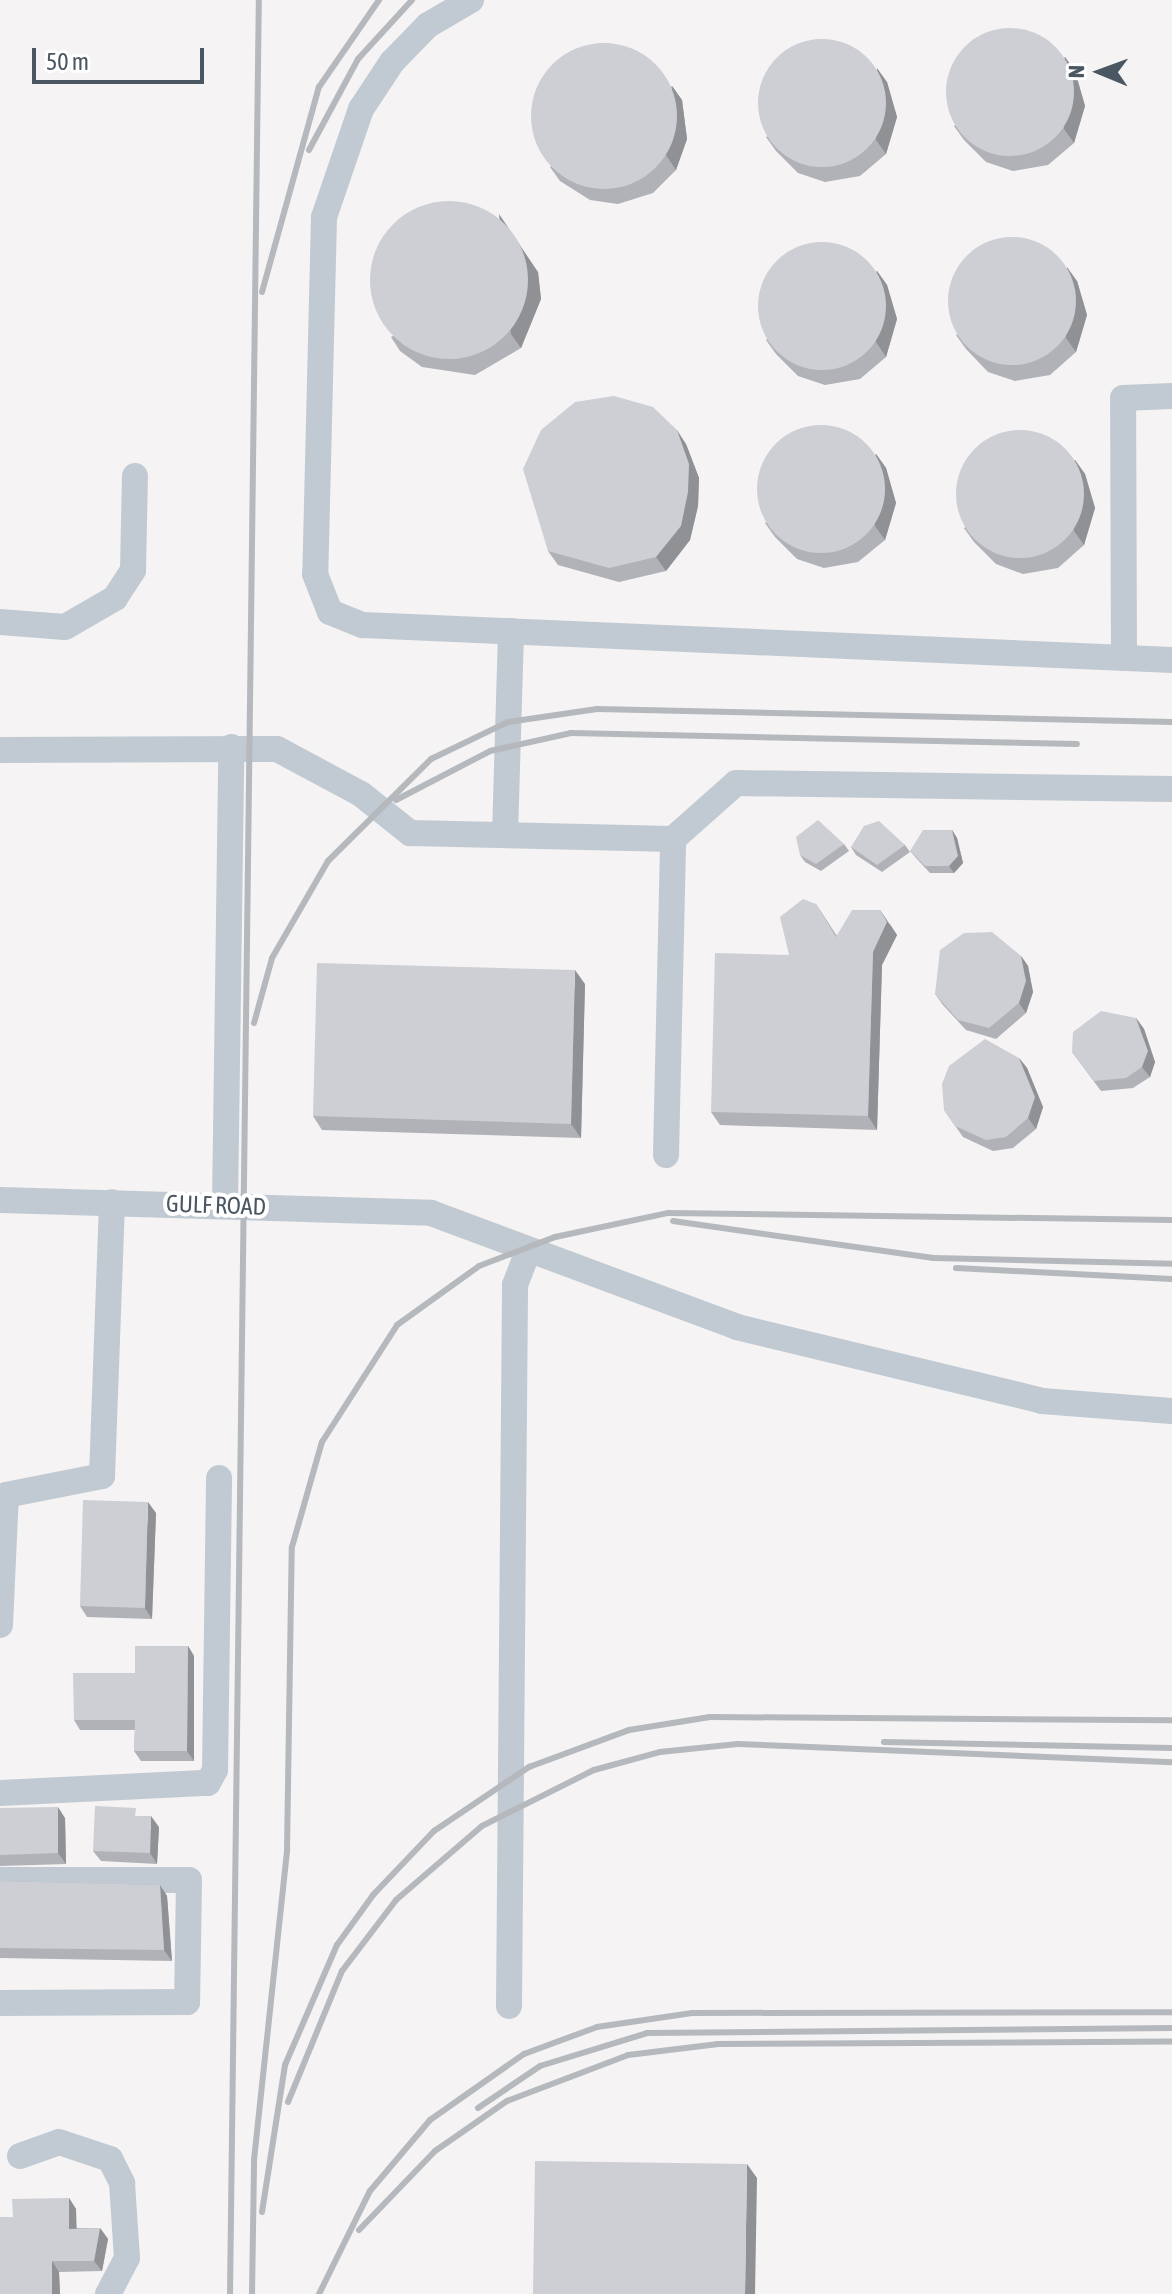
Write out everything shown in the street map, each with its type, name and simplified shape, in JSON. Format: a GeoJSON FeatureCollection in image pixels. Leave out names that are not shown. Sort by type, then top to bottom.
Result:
{"type":"FeatureCollection","features":[{"type":"Feature","properties":{"kind":"street"},"geometry":{"type":"LineString","coordinates":[[471,0],[428,25],[392,62],[339,161],[324,217],[315,574],[318,597],[346,622],[1172,660]]}},
{"type":"Feature","properties":{"kind":"street"},"geometry":{"type":"LineString","coordinates":[[1124,658],[1123,398],[1172,396]]}},
{"type":"Feature","properties":{"kind":"street"},"geometry":{"type":"LineString","coordinates":[[0,622],[65,627],[115,598],[133,570],[135,476]]}},
{"type":"Feature","properties":{"kind":"street"},"geometry":{"type":"LineString","coordinates":[[505,835],[511,631]]}},
{"type":"Feature","properties":{"kind":"street"},"geometry":{"type":"LineString","coordinates":[[225,1205],[231,747]]}},
{"type":"Feature","properties":{"kind":"street"},"geometry":{"type":"LineString","coordinates":[[0,750],[231,747],[292,753],[410,833],[673,839],[736,783],[1172,789]]}},
{"type":"Feature","properties":{"kind":"street"},"geometry":{"type":"LineString","coordinates":[[666,1155],[673,839]]}},
{"type":"Feature","properties":{"kind":"street","name":"GULF ROAD"},"geometry":{"type":"LineString","coordinates":[[0,1200],[431,1213],[527,1253]]}},
{"type":"Feature","properties":{"kind":"street"},"geometry":{"type":"LineString","coordinates":[[0,1625],[3,1496],[102,1476],[112,1202]]}},
{"type":"Feature","properties":{"kind":"street"},"geometry":{"type":"LineString","coordinates":[[509,2006],[515,1285],[527,1253],[737,1327],[918,1374],[1042,1401],[1172,1411]]}},
{"type":"Feature","properties":{"kind":"street"},"geometry":{"type":"LineString","coordinates":[[0,1793],[208,1783],[215,1770],[219,1478]]}},
{"type":"Feature","properties":{"kind":"street"},"geometry":{"type":"LineString","coordinates":[[0,1880],[189,1880],[187,2002],[0,2003]]}},
{"type":"Feature","properties":{"kind":"street"},"geometry":{"type":"LineString","coordinates":[[20,2156],[59,2142],[110,2159],[122,2183],[127,2258],[108,2294]]}},
{"type":"Feature","properties":{"kind":"building"},"geometry":{"type":"Polygon","coordinates":[[[1010,28],[1034,33],[1055,47],[1069,68],[1074,92],[1069,116],[1055,137],[1034,151],[1010,156],[986,151],[965,137],[951,116],[946,92],[951,68],[965,47],[986,33],[1010,28]]]}},
{"type":"Feature","properties":{"kind":"building"},"geometry":{"type":"Polygon","coordinates":[[[822,39],[846,44],[867,58],[881,79],[886,103],[881,127],[867,148],[846,162],[822,167],[798,162],[777,148],[763,127],[758,103],[763,79],[777,58],[798,44],[822,39]]]}},
{"type":"Feature","properties":{"kind":"building"},"geometry":{"type":"Polygon","coordinates":[[[604,43],[632,49],[655,65],[671,88],[677,116],[671,144],[655,167],[632,183],[604,189],[576,183],[553,167],[537,144],[531,116],[537,88],[553,65],[576,49],[604,43]]]}},
{"type":"Feature","properties":{"kind":"building"},"geometry":{"type":"Polygon","coordinates":[[[449,201],[479,207],[505,224],[522,250],[528,280],[522,310],[505,336],[479,353],[449,359],[419,353],[393,336],[376,310],[370,280],[376,250],[393,224],[419,207],[449,201]]]}},
{"type":"Feature","properties":{"kind":"building"},"geometry":{"type":"Polygon","coordinates":[[[1012,237],[1036,242],[1057,256],[1071,277],[1076,301],[1071,325],[1057,346],[1036,360],[1012,365],[988,360],[967,346],[953,325],[948,301],[953,277],[967,256],[988,242],[1012,237]]]}},
{"type":"Feature","properties":{"kind":"building"},"geometry":{"type":"Polygon","coordinates":[[[822,242],[846,247],[867,261],[881,282],[886,306],[881,330],[867,351],[846,365],[822,370],[798,365],[777,351],[763,330],[758,306],[763,282],[777,261],[798,247],[822,242]]]}},
{"type":"Feature","properties":{"kind":"building"},"geometry":{"type":"Polygon","coordinates":[[[614,396],[653,407],[677,430],[689,464],[688,492],[681,526],[656,557],[609,568],[548,551],[523,469],[541,430],[575,402],[614,396]]]}},
{"type":"Feature","properties":{"kind":"building"},"geometry":{"type":"Polygon","coordinates":[[[821,425],[845,430],[866,444],[880,465],[885,489],[880,513],[866,534],[845,548],[821,553],[797,548],[776,534],[762,513],[757,489],[762,465],[776,444],[797,430],[821,425]]]}},
{"type":"Feature","properties":{"kind":"building"},"geometry":{"type":"Polygon","coordinates":[[[1020,430],[1044,435],[1065,449],[1079,470],[1084,494],[1079,518],[1065,539],[1044,553],[1020,558],[996,553],[975,539],[961,518],[956,494],[961,470],[975,449],[996,435],[1020,430]]]}},
{"type":"Feature","properties":{"kind":"building"},"geometry":{"type":"Polygon","coordinates":[[[818,820],[844,844],[816,864],[800,855],[796,837],[818,820]]]}},
{"type":"Feature","properties":{"kind":"building"},"geometry":{"type":"Polygon","coordinates":[[[879,821],[905,845],[877,865],[851,847],[864,826],[879,821]]]}},
{"type":"Feature","properties":{"kind":"building"},"geometry":{"type":"Polygon","coordinates":[[[923,830],[952,830],[958,856],[949,866],[925,866],[910,851],[923,830]]]}},
{"type":"Feature","properties":{"kind":"building"},"geometry":{"type":"Polygon","coordinates":[[[803,899],[816,904],[836,937],[852,910],[880,910],[887,922],[873,952],[868,1116],[711,1112],[715,953],[789,955],[780,917],[803,899]]]}},
{"type":"Feature","properties":{"kind":"building"},"geometry":{"type":"Polygon","coordinates":[[[992,932],[1021,956],[1026,981],[1019,1003],[989,1028],[958,1020],[935,994],[940,950],[964,933],[992,932]]]}},
{"type":"Feature","properties":{"kind":"building"},"geometry":{"type":"Polygon","coordinates":[[[317,963],[575,970],[571,1124],[313,1116],[317,963]]]}},
{"type":"Feature","properties":{"kind":"building"},"geometry":{"type":"Polygon","coordinates":[[[1101,1011],[1136,1018],[1148,1051],[1142,1067],[1126,1078],[1094,1081],[1072,1052],[1073,1032],[1101,1011]]]}},
{"type":"Feature","properties":{"kind":"building"},"geometry":{"type":"Polygon","coordinates":[[[985,1039],[1019,1058],[1035,1097],[1028,1118],[1006,1137],[986,1140],[955,1126],[944,1110],[942,1084],[949,1066],[985,1039]]]}},
{"type":"Feature","properties":{"kind":"building"},"geometry":{"type":"Polygon","coordinates":[[[83,1500],[148,1502],[145,1608],[80,1606],[83,1500]]]}},
{"type":"Feature","properties":{"kind":"building"},"geometry":{"type":"Polygon","coordinates":[[[135,1646],[188,1646],[187,1751],[134,1751],[135,1720],[74,1720],[73,1673],[135,1673],[135,1646]]]}},
{"type":"Feature","properties":{"kind":"building"},"geometry":{"type":"Polygon","coordinates":[[[95,1806],[136,1808],[135,1816],[151,1816],[150,1853],[93,1851],[95,1806]]]}},
{"type":"Feature","properties":{"kind":"building"},"geometry":{"type":"Polygon","coordinates":[[[58,1807],[58,1853],[0,1855],[0,1808],[58,1807]]]}},
{"type":"Feature","properties":{"kind":"building"},"geometry":{"type":"Polygon","coordinates":[[[0,1881],[160,1885],[164,1950],[0,1948],[0,1881]]]}},
{"type":"Feature","properties":{"kind":"building"},"geometry":{"type":"Polygon","coordinates":[[[535,2161],[747,2164],[745,2294],[533,2294],[535,2161]]]}},
{"type":"Feature","properties":{"kind":"building"},"geometry":{"type":"Polygon","coordinates":[[[69,2198],[69,2229],[100,2228],[94,2261],[52,2261],[52,2294],[0,2294],[0,2217],[13,2217],[12,2199],[69,2198]]]}},
{"type":"Feature","properties":{"kind":"railway"},"geometry":{"type":"LineString","coordinates":[[230,2294],[259,0]]}},
{"type":"Feature","properties":{"kind":"railway"},"geometry":{"type":"LineString","coordinates":[[262,292],[319,87],[379,0]]}},
{"type":"Feature","properties":{"kind":"railway"},"geometry":{"type":"LineString","coordinates":[[309,150],[358,59],[412,0]]}},
{"type":"Feature","properties":{"kind":"railway"},"geometry":{"type":"LineString","coordinates":[[254,1023],[272,958],[328,861],[431,759],[508,722],[597,709],[1172,722]]}},
{"type":"Feature","properties":{"kind":"railway"},"geometry":{"type":"LineString","coordinates":[[396,800],[490,751],[571,733],[1077,744]]}},
{"type":"Feature","properties":{"kind":"railway"},"geometry":{"type":"LineString","coordinates":[[252,2294],[254,2160],[287,1850],[292,1547],[322,1442],[397,1325],[479,1266],[555,1237],[668,1213],[1172,1220]]}},
{"type":"Feature","properties":{"kind":"railway"},"geometry":{"type":"LineString","coordinates":[[673,1221],[933,1258],[1172,1264]]}},
{"type":"Feature","properties":{"kind":"railway"},"geometry":{"type":"LineString","coordinates":[[956,1268],[1172,1279]]}},
{"type":"Feature","properties":{"kind":"railway"},"geometry":{"type":"LineString","coordinates":[[262,2212],[285,2065],[337,1945],[373,1895],[434,1831],[529,1767],[629,1730],[710,1717],[1172,1720]]}},
{"type":"Feature","properties":{"kind":"railway"},"geometry":{"type":"LineString","coordinates":[[884,1742],[1172,1748]]}},
{"type":"Feature","properties":{"kind":"railway"},"geometry":{"type":"LineString","coordinates":[[288,2102],[342,1971],[396,1900],[482,1826],[594,1770],[660,1752],[738,1744],[1172,1762]]}},
{"type":"Feature","properties":{"kind":"railway"},"geometry":{"type":"LineString","coordinates":[[319,2294],[370,2191],[430,2120],[524,2054],[597,2027],[692,2013],[1172,2012]]}},
{"type":"Feature","properties":{"kind":"railway"},"geometry":{"type":"LineString","coordinates":[[478,2108],[540,2066],[647,2033],[1172,2028]]}},
{"type":"Feature","properties":{"kind":"railway"},"geometry":{"type":"LineString","coordinates":[[359,2230],[435,2151],[507,2101],[628,2055],[718,2044],[1172,2042]]}}]}
